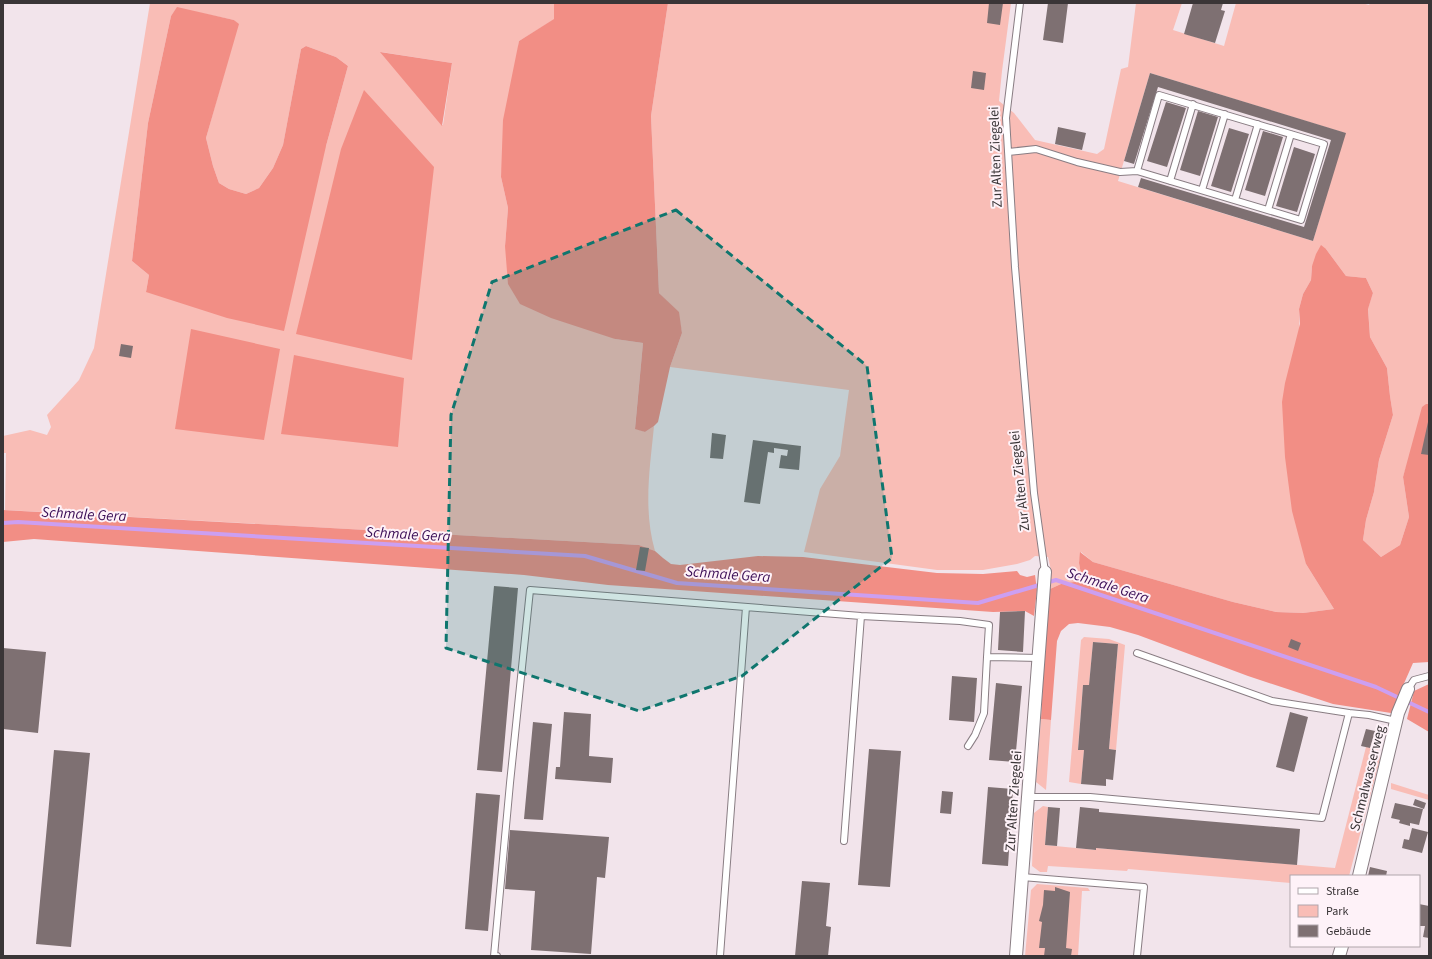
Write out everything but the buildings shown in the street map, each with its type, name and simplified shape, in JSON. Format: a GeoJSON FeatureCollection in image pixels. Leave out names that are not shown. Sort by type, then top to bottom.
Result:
{"type":"FeatureCollection","features":[{"type":"Feature","properties":{"kind":"street","name":"Zur Alten Ziegelei"},"geometry":{"type":"LineString","coordinates":[[1016,956],[1045,572]]}},
{"type":"Feature","properties":{"kind":"street","name":"Schmalwasserweg"},"geometry":{"type":"LineString","coordinates":[[1359,875],[1397,717],[1408,689]]}},
{"type":"Feature","properties":{"kind":"lane","name":"Zur Alten Ziegelei"},"geometry":{"type":"LineString","coordinates":[[1020,3],[1006,118],[1015,267],[1034,493],[1045,572]]}},
{"type":"Feature","properties":{"kind":"lane"},"geometry":{"type":"LineString","coordinates":[[1008,152],[1036,149],[1078,162],[1120,172],[1137,171],[1301,220],[1324,144],[1159,94],[1137,171]]}},
{"type":"Feature","properties":{"kind":"lane"},"geometry":{"type":"LineString","coordinates":[[1170,181],[1193,104]]}},
{"type":"Feature","properties":{"kind":"lane"},"geometry":{"type":"LineString","coordinates":[[1202,190],[1225,114]]}},
{"type":"Feature","properties":{"kind":"lane"},"geometry":{"type":"LineString","coordinates":[[1235,200],[1258,124]]}},
{"type":"Feature","properties":{"kind":"lane"},"geometry":{"type":"LineString","coordinates":[[1268,210],[1291,134]]}},
{"type":"Feature","properties":{"kind":"lane"},"geometry":{"type":"LineString","coordinates":[[497,956],[494,956],[495,940],[530,590],[861,616],[960,621],[989,625],[984,713],[975,735],[968,746]]}},
{"type":"Feature","properties":{"kind":"lane"},"geometry":{"type":"LineString","coordinates":[[720,956],[746,607]]}},
{"type":"Feature","properties":{"kind":"lane"},"geometry":{"type":"LineString","coordinates":[[844,841],[861,616]]}},
{"type":"Feature","properties":{"kind":"lane"},"geometry":{"type":"LineString","coordinates":[[1137,653],[1272,701],[1349,713],[1397,717]]}},
{"type":"Feature","properties":{"kind":"lane"},"geometry":{"type":"LineString","coordinates":[[987,657],[1039,658]]}},
{"type":"Feature","properties":{"kind":"lane"},"geometry":{"type":"LineString","coordinates":[[1408,689],[1414,680],[1429,676]]}},
{"type":"Feature","properties":{"kind":"lane"},"geometry":{"type":"LineString","coordinates":[[1028,797],[1090,797],[1322,818],[1349,713]]}},
{"type":"Feature","properties":{"kind":"lane"},"geometry":{"type":"LineString","coordinates":[[1022,878],[1144,887],[1137,956]]}},
{"type":"Feature","properties":{"kind":"highlighted area"},"geometry":{"type":"Polygon","coordinates":[[[676,210],[867,366],[892,558],[742,676],[639,711],[446,648],[451,415],[492,282],[676,210]]]}},
{"type":"Feature","properties":{"kind":"green space"},"geometry":{"type":"Polygon","coordinates":[[[150,3],[554,3],[555,19],[519,41],[501,177],[508,208],[505,246],[615,339],[643,343],[635,428],[645,432],[654,426],[649,473],[648,504],[651,535],[655,551],[639,545],[5,510],[6,453],[3,453],[3,436],[30,430],[47,435],[51,427],[47,415],[79,380],[94,348],[150,3]],[[177,8],[171,16],[148,123],[132,261],[149,275],[146,292],[326,146],[348,66],[336,57],[306,46],[301,49],[283,145],[273,168],[259,188],[246,194],[229,189],[219,183],[206,138],[238,24],[234,20],[177,8]],[[381,52],[442,125],[443,125],[452,63],[381,52]]]}},
{"type":"Feature","properties":{"kind":"green space"},"geometry":{"type":"Polygon","coordinates":[[[668,3],[1011,3],[999,101],[1014,113],[1035,140],[1097,154],[1104,149],[1121,69],[1128,67],[1136,3],[1182,3],[1173,30],[1224,46],[1236,3],[1362,3],[1369,5],[1370,3],[1429,3],[1429,404],[1426,404],[1403,477],[1409,517],[1400,545],[1381,557],[1363,540],[1366,520],[1374,492],[1379,460],[1393,415],[1387,368],[1370,337],[1368,308],[1373,293],[1366,278],[1346,276],[1326,249],[1312,266],[1311,280],[1303,294],[1299,309],[1306,564],[1334,609],[1303,613],[1276,612],[1233,602],[1093,562],[1081,552],[1079,563],[1081,574],[1074,582],[1061,584],[1050,589],[1051,570],[1048,557],[1035,556],[1030,560],[1017,564],[983,570],[937,570],[804,552],[820,489],[840,456],[849,390],[670,367],[682,333],[678,312],[659,293],[651,116],[668,3]],[[1150,73],[1118,181],[1313,241],[1345,133],[1150,73]]]}},
{"type":"Feature","properties":{"kind":"green space"},"geometry":{"type":"Polygon","coordinates":[[[1084,637],[1109,639],[1125,645],[1116,750],[1109,749],[1118,644],[1093,642],[1089,685],[1083,685],[1078,749],[1084,750],[1081,784],[1069,782],[1081,640],[1084,637]]]}},
{"type":"Feature","properties":{"kind":"green space"},"geometry":{"type":"Polygon","coordinates":[[[1041,719],[1051,720],[1046,790],[1036,782],[1041,719]]]}},
{"type":"Feature","properties":{"kind":"green space"},"geometry":{"type":"Polygon","coordinates":[[[1366,747],[1378,749],[1380,759],[1349,875],[1290,875],[1290,883],[1128,869],[1127,871],[1048,866],[1047,872],[1040,872],[1032,866],[1034,813],[1043,806],[1048,807],[1045,845],[1335,868],[1366,747]]]}},
{"type":"Feature","properties":{"kind":"green space"},"geometry":{"type":"Polygon","coordinates":[[[1391,783],[1429,795],[1429,800],[1391,789],[1391,783]]]}},
{"type":"Feature","properties":{"kind":"green space"},"geometry":{"type":"Polygon","coordinates":[[[1037,884],[1088,888],[1090,891],[1082,891],[1078,956],[1025,956],[1031,890],[1037,884]]]}},
{"type":"Feature","properties":{"kind":"shaded area"},"geometry":{"type":"Polygon","coordinates":[[[554,3],[668,3],[651,116],[659,293],[679,312],[682,333],[670,367],[658,422],[645,432],[635,429],[643,343],[615,339],[551,318],[520,304],[508,284],[505,246],[508,208],[501,177],[503,120],[519,41],[554,19],[554,3]]]}},
{"type":"Feature","properties":{"kind":"shaded area"},"geometry":{"type":"Polygon","coordinates":[[[177,7],[234,20],[239,24],[206,138],[219,183],[229,189],[246,194],[259,188],[273,168],[283,145],[301,49],[306,46],[336,57],[348,66],[326,146],[284,331],[227,318],[146,292],[149,275],[132,261],[148,123],[171,16],[177,7]]]}},
{"type":"Feature","properties":{"kind":"shaded area"},"geometry":{"type":"Polygon","coordinates":[[[380,52],[452,63],[442,126],[380,52]]]}},
{"type":"Feature","properties":{"kind":"shaded area"},"geometry":{"type":"Polygon","coordinates":[[[364,90],[434,167],[412,360],[296,334],[341,149],[364,90]]]}},
{"type":"Feature","properties":{"kind":"shaded area"},"geometry":{"type":"Polygon","coordinates":[[[1321,245],[1326,249],[1346,276],[1366,278],[1373,293],[1368,309],[1370,337],[1387,368],[1393,415],[1379,460],[1374,492],[1366,520],[1363,540],[1381,557],[1400,545],[1409,517],[1403,477],[1422,407],[1429,404],[1429,662],[1413,663],[1391,713],[1333,704],[1248,676],[1138,635],[1110,627],[1078,623],[1069,624],[1061,631],[1057,641],[1051,720],[1041,719],[1046,624],[1050,589],[1061,584],[1074,582],[1081,574],[1079,563],[1080,552],[1093,562],[1233,602],[1276,612],[1303,613],[1334,609],[1306,564],[1292,511],[1285,457],[1282,402],[1285,383],[1300,324],[1299,309],[1303,294],[1311,280],[1312,266],[1321,245]]]}},
{"type":"Feature","properties":{"kind":"shaded area"},"geometry":{"type":"Polygon","coordinates":[[[191,329],[280,349],[264,440],[175,429],[191,329]]]}},
{"type":"Feature","properties":{"kind":"shaded area"},"geometry":{"type":"Polygon","coordinates":[[[294,355],[404,378],[398,447],[281,434],[294,355]]]}},
{"type":"Feature","properties":{"kind":"shaded area"},"geometry":{"type":"Polygon","coordinates":[[[3,510],[639,545],[655,551],[671,564],[680,565],[758,556],[803,557],[937,573],[983,574],[1017,571],[1020,575],[1027,577],[1035,575],[1037,590],[1034,616],[1025,611],[993,612],[608,585],[524,575],[34,539],[3,542],[3,510]]]}},
{"type":"Feature","properties":{"kind":"shaded area"},"geometry":{"type":"Polygon","coordinates":[[[1429,684],[1429,732],[1407,719],[1414,691],[1429,684]]]}},
{"type":"Feature","properties":{"kind":"waterway","name":"Schmale Gera"},"geometry":{"type":"LineString","coordinates":[[3,523],[18,522],[585,556],[677,583],[978,603],[1056,580],[1376,687],[1429,712]]}}]}
